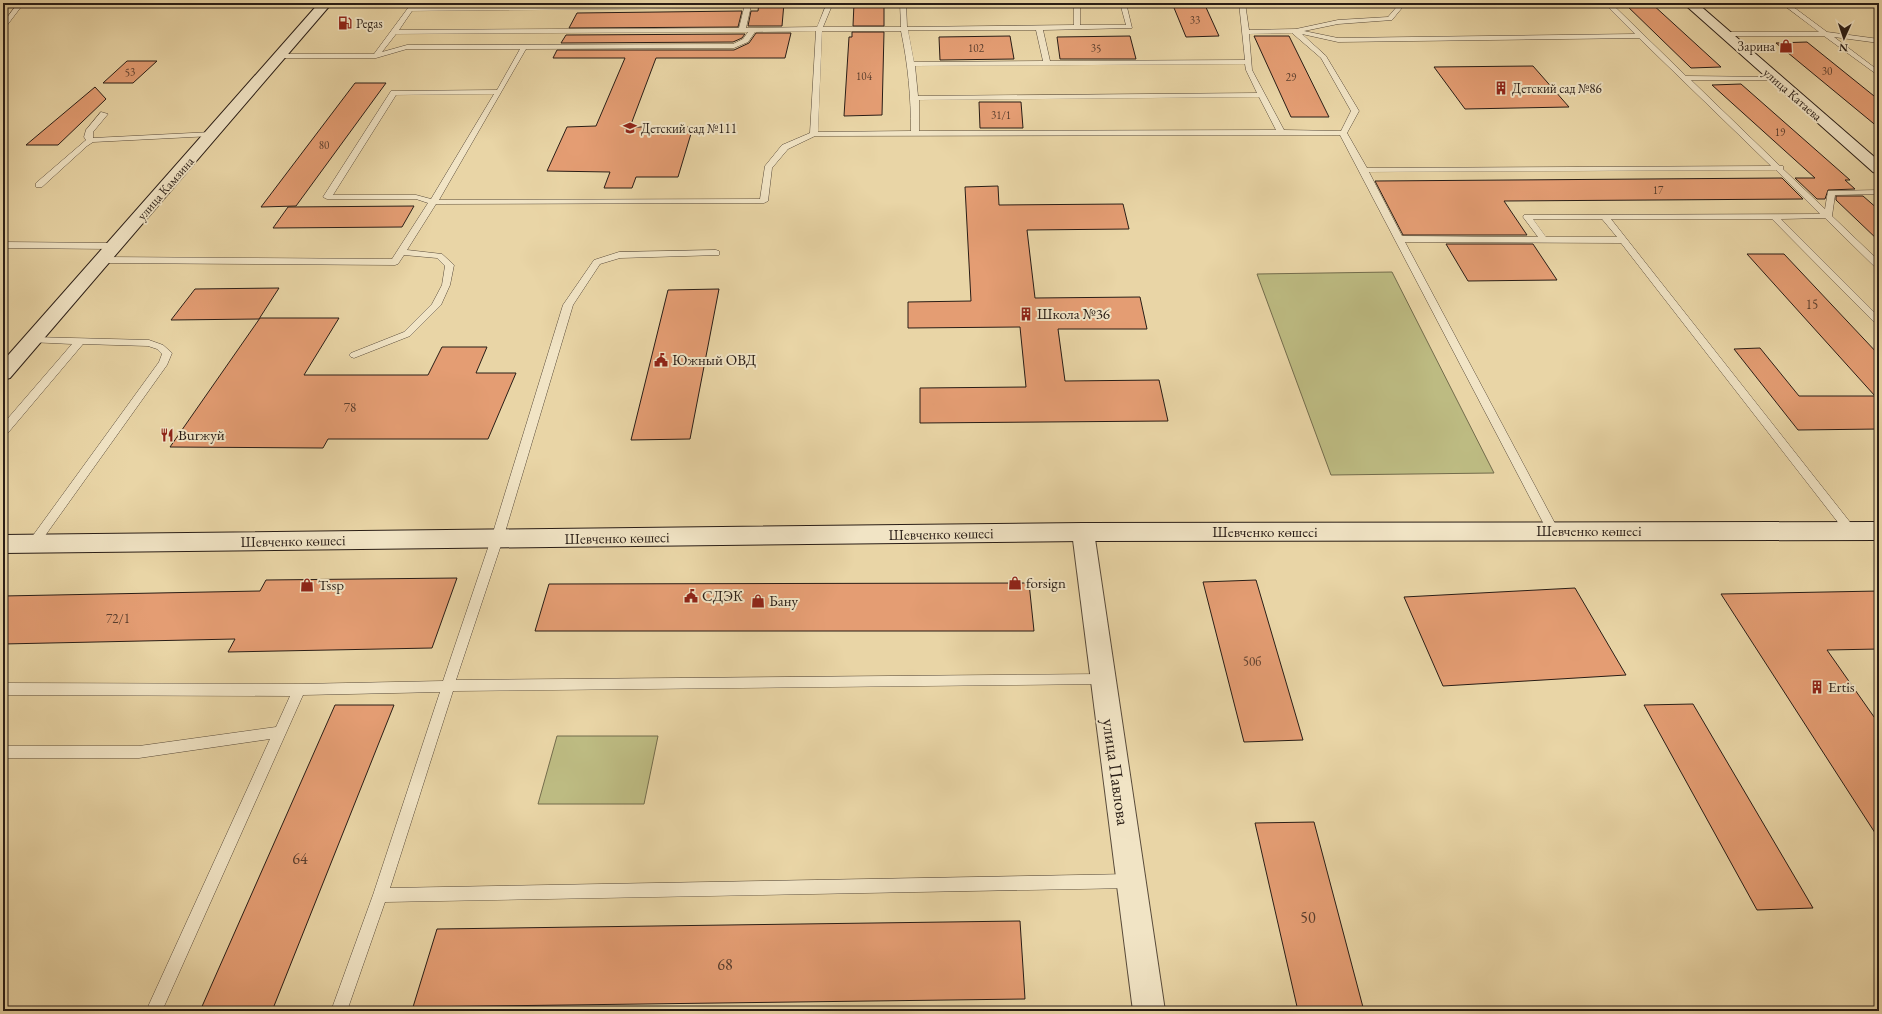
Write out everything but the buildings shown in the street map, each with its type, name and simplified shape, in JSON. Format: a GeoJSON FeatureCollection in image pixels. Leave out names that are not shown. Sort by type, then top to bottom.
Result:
{"type":"FeatureCollection","features":[{"type":"Feature","properties":{"kind":"street","name":"улица Камзина"},"geometry":{"type":"LineString","coordinates":[[3,373],[326,3]]}},
{"type":"Feature","properties":{"kind":"street","name":"улица Катаева"},"geometry":{"type":"LineString","coordinates":[[1689,3],[1879,169]]}},
{"type":"Feature","properties":{"kind":"street","name":"Шевченко көшесі"},"geometry":{"type":"LineString","coordinates":[[3,544],[1083,532],[1879,531]]}},
{"type":"Feature","properties":{"kind":"street","name":"улица Павлова"},"geometry":{"type":"LineString","coordinates":[[1083,532],[1149,1011]]}},
{"type":"Feature","properties":{"kind":"lane"},"geometry":{"type":"LineString","coordinates":[[3,27],[21,3]]}},
{"type":"Feature","properties":{"kind":"lane"},"geometry":{"type":"LineString","coordinates":[[814,134],[819,30],[830,3]]}},
{"type":"Feature","properties":{"kind":"lane"},"geometry":{"type":"LineString","coordinates":[[903,3],[904,29],[911,64],[915,98],[915,133]]}},
{"type":"Feature","properties":{"kind":"lane"},"geometry":{"type":"LineString","coordinates":[[1077,3],[1077,27]]}},
{"type":"Feature","properties":{"kind":"lane"},"geometry":{"type":"LineString","coordinates":[[394,32],[1130,27],[1122,3]]}},
{"type":"Feature","properties":{"kind":"lane"},"geometry":{"type":"LineString","coordinates":[[1242,3],[1249,70],[1281,132]]}},
{"type":"Feature","properties":{"kind":"lane"},"geometry":{"type":"LineString","coordinates":[[1246,32],[1294,31],[1338,22],[1390,19],[1403,3]]}},
{"type":"Feature","properties":{"kind":"lane"},"geometry":{"type":"LineString","coordinates":[[1607,3],[1780,168],[1879,266]]}},
{"type":"Feature","properties":{"kind":"lane"},"geometry":{"type":"LineString","coordinates":[[1784,3],[1879,74]]}},
{"type":"Feature","properties":{"kind":"lane"},"geometry":{"type":"LineString","coordinates":[[376,56],[410,9],[749,5],[742,30]]}},
{"type":"Feature","properties":{"kind":"lane"},"geometry":{"type":"LineString","coordinates":[[1039,28],[1047,63]]}},
{"type":"Feature","properties":{"kind":"lane"},"geometry":{"type":"LineString","coordinates":[[280,56],[376,56],[407,47],[734,46],[742,44],[748,39],[752,30]]}},
{"type":"Feature","properties":{"kind":"lane"},"geometry":{"type":"LineString","coordinates":[[1294,31],[1338,40],[1642,36]]}},
{"type":"Feature","properties":{"kind":"lane"},"geometry":{"type":"LineString","coordinates":[[1294,31],[1324,57],[1355,111],[1343,133]]}},
{"type":"Feature","properties":{"kind":"lane"},"geometry":{"type":"LineString","coordinates":[[1723,34],[1825,34],[1879,41]]}},
{"type":"Feature","properties":{"kind":"lane"},"geometry":{"type":"LineString","coordinates":[[102,260],[395,262],[499,92],[524,47]]}},
{"type":"Feature","properties":{"kind":"lane"},"geometry":{"type":"LineString","coordinates":[[911,64],[1248,62]]}},
{"type":"Feature","properties":{"kind":"lane"},"geometry":{"type":"LineString","coordinates":[[1686,78],[1774,78]]}},
{"type":"Feature","properties":{"kind":"lane"},"geometry":{"type":"LineString","coordinates":[[499,92],[394,93],[327,197],[416,197],[433,202],[764,201],[768,168],[785,147],[814,134],[1343,133]]}},
{"type":"Feature","properties":{"kind":"lane"},"geometry":{"type":"LineString","coordinates":[[915,98],[1262,96]]}},
{"type":"Feature","properties":{"kind":"lane"},"geometry":{"type":"LineString","coordinates":[[91,140],[88,136],[89,132],[104,114]]}},
{"type":"Feature","properties":{"kind":"lane"},"geometry":{"type":"LineString","coordinates":[[1343,133],[1364,170],[1553,531]]}},
{"type":"Feature","properties":{"kind":"lane"},"geometry":{"type":"LineString","coordinates":[[39,185],[84,144],[91,140],[212,134]]}},
{"type":"Feature","properties":{"kind":"lane"},"geometry":{"type":"LineString","coordinates":[[1364,170],[1780,168]]}},
{"type":"Feature","properties":{"kind":"lane"},"geometry":{"type":"LineString","coordinates":[[1828,216],[1831,193],[1879,192]]}},
{"type":"Feature","properties":{"kind":"lane"},"geometry":{"type":"LineString","coordinates":[[1774,216],[1879,322]]}},
{"type":"Feature","properties":{"kind":"lane"},"geometry":{"type":"LineString","coordinates":[[1544,240],[1527,217],[1828,216]]}},
{"type":"Feature","properties":{"kind":"lane"},"geometry":{"type":"LineString","coordinates":[[1605,217],[1851,531]]}},
{"type":"Feature","properties":{"kind":"lane"},"geometry":{"type":"LineString","coordinates":[[1399,239],[1623,240]]}},
{"type":"Feature","properties":{"kind":"lane"},"geometry":{"type":"LineString","coordinates":[[3,245],[114,246]]}},
{"type":"Feature","properties":{"kind":"lane"},"geometry":{"type":"LineString","coordinates":[[354,355],[407,334],[436,305],[446,285],[450,265],[439,256],[401,252]]}},
{"type":"Feature","properties":{"kind":"lane"},"geometry":{"type":"LineString","coordinates":[[339,1011],[380,895],[497,539],[568,305],[597,262],[619,255],[716,253]]}},
{"type":"Feature","properties":{"kind":"lane"},"geometry":{"type":"LineString","coordinates":[[32,340],[149,343],[160,346],[167,353],[164,363],[33,544]]}},
{"type":"Feature","properties":{"kind":"lane"},"geometry":{"type":"LineString","coordinates":[[3,431],[80,341]]}},
{"type":"Feature","properties":{"kind":"lane"},"geometry":{"type":"LineString","coordinates":[[3,689],[299,690],[448,686],[1103,679]]}},
{"type":"Feature","properties":{"kind":"lane"},"geometry":{"type":"LineString","coordinates":[[154,1011],[299,690]]}},
{"type":"Feature","properties":{"kind":"lane"},"geometry":{"type":"LineString","coordinates":[[3,752],[139,752],[280,732]]}},
{"type":"Feature","properties":{"kind":"lane"},"geometry":{"type":"LineString","coordinates":[[380,895],[1132,881]]}},
{"type":"Feature","properties":{"kind":"shaded area"},"geometry":{"type":"Polygon","coordinates":[[[1392,272],[1494,473],[1331,475],[1257,274],[1392,272]]]}},
{"type":"Feature","properties":{"kind":"shaded area"},"geometry":{"type":"Polygon","coordinates":[[[557,736],[658,736],[644,804],[538,804],[557,736]]]}},
{"type":"Feature","properties":{"kind":"place","name":"Pegas"},"geometry":{"type":"Point","coordinates":[345,23]}},
{"type":"Feature","properties":{"kind":"place","name":"Зарина"},"geometry":{"type":"Point","coordinates":[1786,46]}},
{"type":"Feature","properties":{"kind":"place","name":"Детский сад №86"},"geometry":{"type":"Point","coordinates":[1501,88]}},
{"type":"Feature","properties":{"kind":"place","name":"Детский сад №111"},"geometry":{"type":"Point","coordinates":[630,128]}},
{"type":"Feature","properties":{"kind":"place","name":"Школа №36"},"geometry":{"type":"Point","coordinates":[1026,314]}},
{"type":"Feature","properties":{"kind":"place","name":"Южный ОВД"},"geometry":{"type":"Point","coordinates":[661,360]}},
{"type":"Feature","properties":{"kind":"place","name":"Burжуй"},"geometry":{"type":"Point","coordinates":[167,435]}},
{"type":"Feature","properties":{"kind":"place","name":"forsign"},"geometry":{"type":"Point","coordinates":[1015,583]}},
{"type":"Feature","properties":{"kind":"place","name":"Tssp"},"geometry":{"type":"Point","coordinates":[307,585]}},
{"type":"Feature","properties":{"kind":"place","name":"СДЭК"},"geometry":{"type":"Point","coordinates":[691,596]}},
{"type":"Feature","properties":{"kind":"place","name":"Бану"},"geometry":{"type":"Point","coordinates":[758,601]}},
{"type":"Feature","properties":{"kind":"place","name":"Ertis"},"geometry":{"type":"Point","coordinates":[1817,687]}}]}
